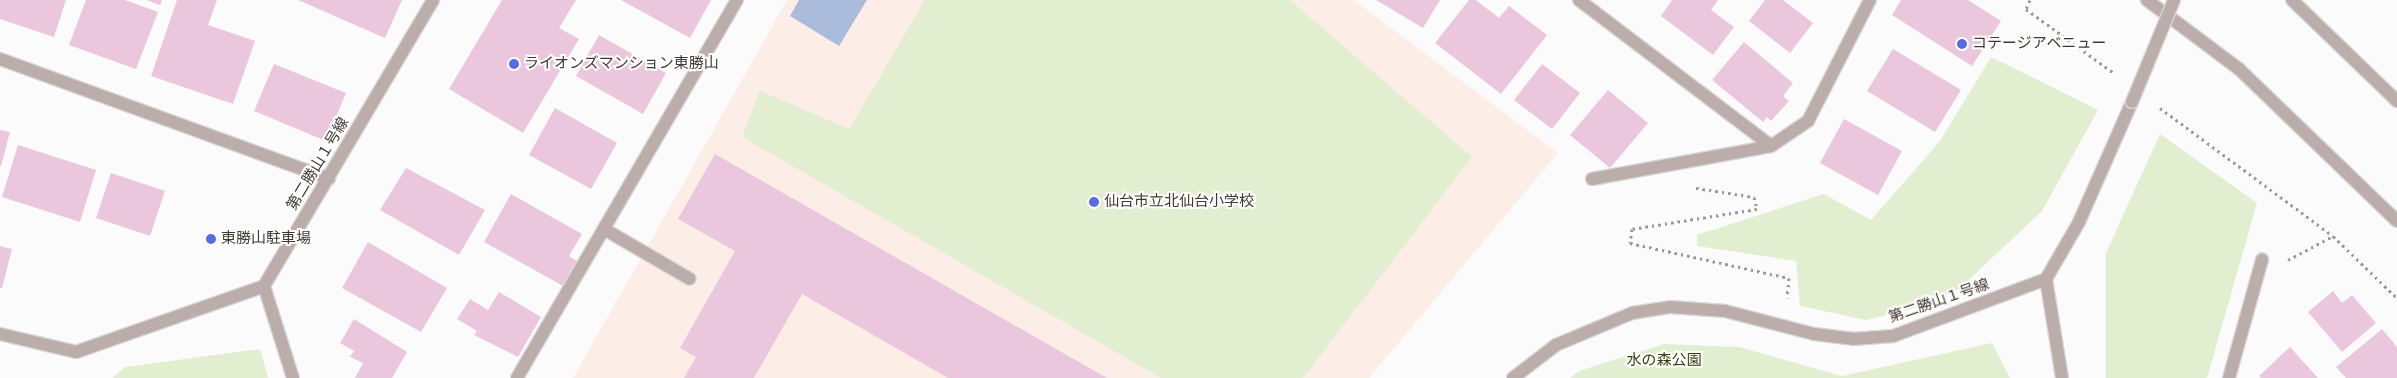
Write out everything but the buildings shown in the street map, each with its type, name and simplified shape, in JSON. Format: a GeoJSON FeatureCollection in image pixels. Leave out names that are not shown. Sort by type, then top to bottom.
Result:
{"type":"FeatureCollection","features":[{"type":"Feature","properties":{"kind":"street","name":"第二勝山１号線"},"geometry":{"type":"LineString","coordinates":[[264,286],[329,179],[433,0]]}},
{"type":"Feature","properties":{"kind":"street"},"geometry":{"type":"LineString","coordinates":[[517,378],[737,0]]}},
{"type":"Feature","properties":{"kind":"street"},"geometry":{"type":"LineString","coordinates":[[1579,0],[1771,146]]}},
{"type":"Feature","properties":{"kind":"street"},"geometry":{"type":"LineString","coordinates":[[1592,179],[1771,146],[1808,121],[1870,0]]}},
{"type":"Feature","properties":{"kind":"street"},"geometry":{"type":"LineString","coordinates":[[2148,0],[2239,69],[2397,221]]}},
{"type":"Feature","properties":{"kind":"street"},"geometry":{"type":"LineString","coordinates":[[2062,378],[2046,279],[2079,222],[2132,102],[2174,0]]}},
{"type":"Feature","properties":{"kind":"street"},"geometry":{"type":"LineString","coordinates":[[2292,0],[2397,101]]}},
{"type":"Feature","properties":{"kind":"street"},"geometry":{"type":"LineString","coordinates":[[0,59],[329,179]]}},
{"type":"Feature","properties":{"kind":"street"},"geometry":{"type":"LineString","coordinates":[[604,229],[690,279]]}},
{"type":"Feature","properties":{"kind":"street"},"geometry":{"type":"LineString","coordinates":[[2229,378],[2262,260]]}},
{"type":"Feature","properties":{"kind":"street","name":"第二勝山１号線"},"geometry":{"type":"LineString","coordinates":[[1513,378],[1556,345],[1632,313],[1670,307],[1725,311],[1853,339],[1893,336],[2046,279]]}},
{"type":"Feature","properties":{"kind":"street"},"geometry":{"type":"LineString","coordinates":[[0,334],[76,352],[264,286],[293,378]]}},
{"type":"Feature","properties":{"kind":"path"},"geometry":{"type":"LineString","coordinates":[[2030,0],[2026,9],[2121,79]]}},
{"type":"Feature","properties":{"kind":"path"},"geometry":{"type":"LineString","coordinates":[[2152,102],[2333,236],[2397,298]]}},
{"type":"Feature","properties":{"kind":"path"},"geometry":{"type":"LineString","coordinates":[[1689,161],[1697,191],[1754,197],[1757,210],[1632,229],[1630,243],[1789,278],[1784,324]]}},
{"type":"Feature","properties":{"kind":"path"},"geometry":{"type":"LineString","coordinates":[[2262,260],[2294,260],[2333,236]]}},
{"type":"Feature","properties":{"kind":"shaded area","name":"仙台市立北仙台小学校"},"geometry":{"type":"Polygon","coordinates":[[[787,0],[1354,0],[1558,153],[1369,378],[573,378],[787,0]]]}},
{"type":"Feature","properties":{"kind":"green space"},"geometry":{"type":"Polygon","coordinates":[[[925,0],[1290,0],[1472,157],[1303,378],[1161,378],[742,137],[760,91],[849,129],[925,0]]]}},
{"type":"Feature","properties":{"kind":"green space"},"geometry":{"type":"Polygon","coordinates":[[[1991,57],[2098,110],[2042,211],[1959,289],[1908,310],[1866,320],[1800,306],[1796,261],[1697,246],[1697,235],[1824,194],[1871,220],[1940,141],[1991,57]]]}},
{"type":"Feature","properties":{"kind":"green space"},"geometry":{"type":"Polygon","coordinates":[[[2160,134],[2257,203],[2207,378],[2106,378],[2106,253],[2160,134]]]}},
{"type":"Feature","properties":{"kind":"green space","name":"水の森公園"},"geometry":{"type":"Polygon","coordinates":[[[1992,343],[2010,378],[1570,378],[1579,371],[1664,344],[1739,347],[1842,376],[1992,343]]]}},
{"type":"Feature","properties":{"kind":"green space"},"geometry":{"type":"Polygon","coordinates":[[[260,349],[268,378],[112,378],[125,367],[260,349]]]}},
{"type":"Feature","properties":{"kind":"water"},"geometry":{"type":"Polygon","coordinates":[[[799,0],[867,0],[839,46],[790,16],[799,0]]]}},
{"type":"Feature","properties":{"kind":"place","name":"コテージアベニュー"},"geometry":{"type":"Point","coordinates":[1962,44]}},
{"type":"Feature","properties":{"kind":"place","name":"ライオンズマンション東勝山"},"geometry":{"type":"Point","coordinates":[514,64]}},
{"type":"Feature","properties":{"kind":"place","name":"仙台市立北仙台小学校"},"geometry":{"type":"Point","coordinates":[1094,202]}},
{"type":"Feature","properties":{"kind":"place","name":"東勝山駐車場"},"geometry":{"type":"Point","coordinates":[211,239]}}]}
